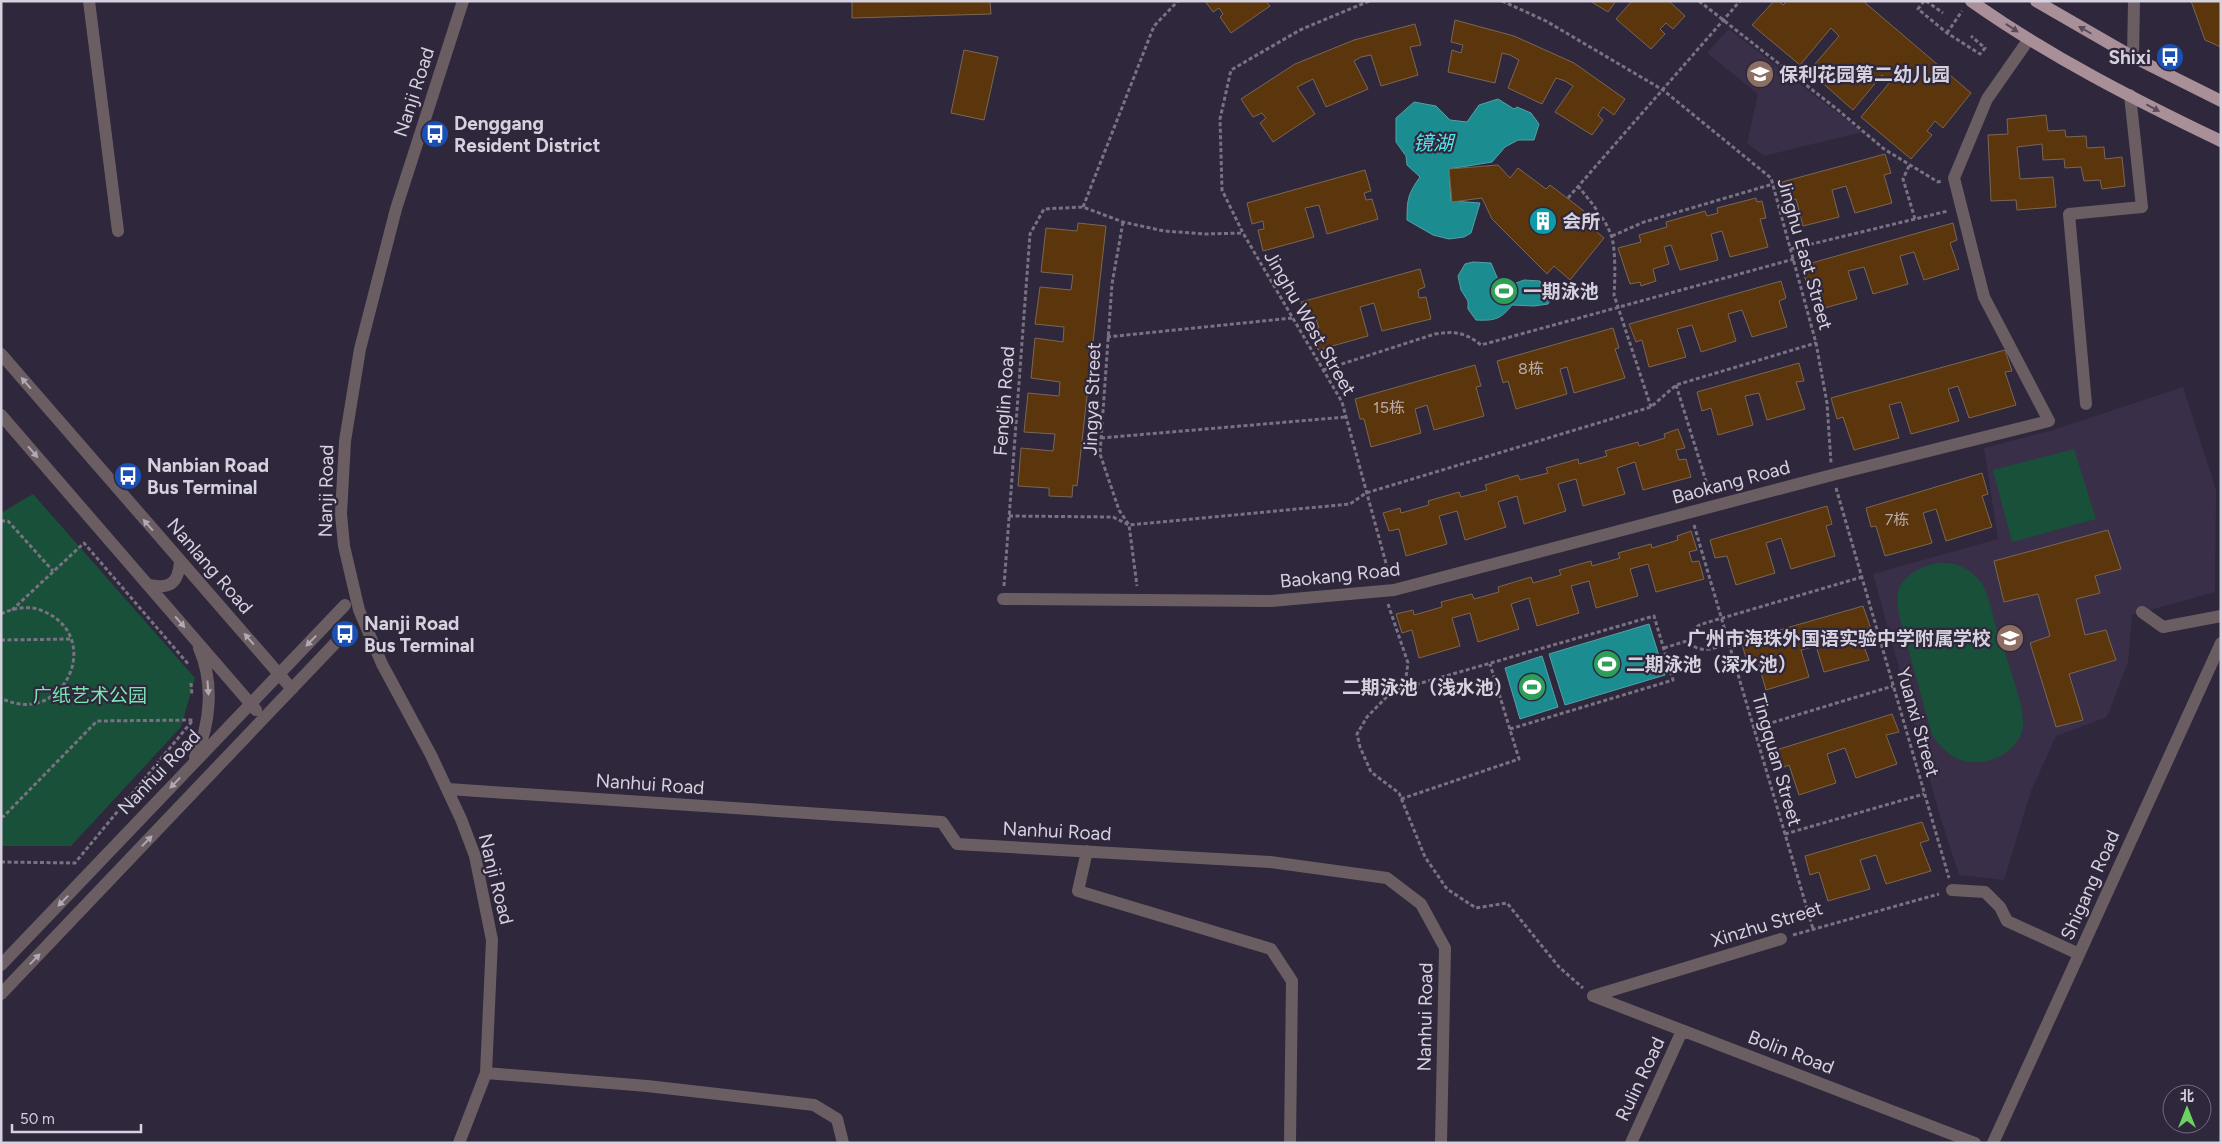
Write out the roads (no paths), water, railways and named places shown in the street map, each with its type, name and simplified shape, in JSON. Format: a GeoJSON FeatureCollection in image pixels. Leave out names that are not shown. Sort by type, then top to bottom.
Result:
{"type":"FeatureCollection","features":[{"type":"Feature","properties":{"kind":"main road"},"geometry":{"type":"LineString","coordinates":[[2036,1],[2132,57],[2221,101]]}},
{"type":"Feature","properties":{"kind":"main road"},"geometry":{"type":"LineString","coordinates":[[1967,5],[2130,95],[2221,141]]}},
{"type":"Feature","properties":{"kind":"street"},"geometry":{"type":"LineString","coordinates":[[88,1],[118,231]]}},
{"type":"Feature","properties":{"kind":"street","name":"Nanji Road"},"geometry":{"type":"LineString","coordinates":[[459,1143],[486,1073],[492,940],[475,856],[448,790],[382,664],[359,610],[344,546],[341,514],[341,478],[346,432],[360,349],[393,218],[464,1]]}},
{"type":"Feature","properties":{"kind":"street"},"geometry":{"type":"LineString","coordinates":[[2132,57],[2134,1]]}},
{"type":"Feature","properties":{"kind":"street","name":"Baokang Road"},"geometry":{"type":"LineString","coordinates":[[1003,599],[1271,601],[1389,591],[1832,474],[2049,421],[1984,297],[1954,178],[1987,99],[2029,39]]}},
{"type":"Feature","properties":{"kind":"street"},"geometry":{"type":"LineString","coordinates":[[2086,404],[2069,214],[2142,207],[2130,95]]}},
{"type":"Feature","properties":{"kind":"street","name":"Nanlang Road"},"geometry":{"type":"LineString","coordinates":[[1,354],[292,689]]}},
{"type":"Feature","properties":{"kind":"street"},"geometry":{"type":"LineString","coordinates":[[1,415],[264,719]]}},
{"type":"Feature","properties":{"kind":"street"},"geometry":{"type":"LineString","coordinates":[[148,585],[164,586],[172,584],[177,578],[180,562]]}},
{"type":"Feature","properties":{"kind":"street","name":"Nanhui Road"},"geometry":{"type":"LineString","coordinates":[[1,965],[345,605]]}},
{"type":"Feature","properties":{"kind":"street"},"geometry":{"type":"LineString","coordinates":[[2142,612],[2163,627],[2221,616]]}},
{"type":"Feature","properties":{"kind":"street","name":"Nanhui Road"},"geometry":{"type":"LineString","coordinates":[[1,994],[343,635]]}},
{"type":"Feature","properties":{"kind":"street"},"geometry":{"type":"LineString","coordinates":[[191,766],[204,734],[209,703],[207,672],[196,641]]}},
{"type":"Feature","properties":{"kind":"street","name":"Shigang Road"},"geometry":{"type":"LineString","coordinates":[[1994,1143],[2221,643]]}},
{"type":"Feature","properties":{"kind":"street","name":"Nanhui Road"},"geometry":{"type":"LineString","coordinates":[[448,790],[942,822],[957,844],[1270,862],[1387,878],[1421,904],[1445,948],[1441,1143]]}},
{"type":"Feature","properties":{"kind":"street"},"geometry":{"type":"LineString","coordinates":[[1086,852],[1078,891],[1271,949],[1292,980],[1290,1143]]}},
{"type":"Feature","properties":{"kind":"street"},"geometry":{"type":"LineString","coordinates":[[1952,890],[1986,892],[2000,907],[2007,921],[2079,954]]}},
{"type":"Feature","properties":{"kind":"street","name":"Xinzhu Street"},"geometry":{"type":"LineString","coordinates":[[1593,996],[1781,939]]}},
{"type":"Feature","properties":{"kind":"street","name":"Bolin Road"},"geometry":{"type":"LineString","coordinates":[[1593,996],[1975,1143]]}},
{"type":"Feature","properties":{"kind":"street","name":"Rulin Road"},"geometry":{"type":"LineString","coordinates":[[1631,1143],[1682,1030]]}},
{"type":"Feature","properties":{"kind":"street"},"geometry":{"type":"LineString","coordinates":[[486,1073],[647,1086],[814,1105],[837,1119],[843,1143]]}},
{"type":"Feature","properties":{"kind":"water","name":"镜湖"},"geometry":{"type":"Polygon","coordinates":[[[1498,99],[1514,109],[1517,107],[1531,113],[1539,124],[1534,140],[1518,140],[1505,147],[1492,162],[1449,169],[1451,201],[1480,203],[1471,233],[1464,237],[1449,239],[1433,235],[1407,220],[1409,197],[1420,177],[1407,165],[1406,156],[1396,142],[1396,118],[1414,102],[1436,106],[1450,120],[1467,122],[1479,105],[1498,99]]]}},
{"type":"Feature","properties":{"kind":"water","name":"一期泳池"},"geometry":{"type":"Polygon","coordinates":[[[1473,262],[1491,263],[1499,282],[1508,286],[1524,280],[1540,281],[1542,290],[1550,294],[1551,299],[1548,304],[1534,306],[1512,305],[1497,318],[1476,320],[1468,309],[1468,301],[1461,290],[1458,276],[1465,264],[1473,262]]]}},
{"type":"Feature","properties":{"kind":"water","name":"二期泳池（深水池）"},"geometry":{"type":"Polygon","coordinates":[[[1649,624],[1665,675],[1565,705],[1549,654],[1649,624]]]}},
{"type":"Feature","properties":{"kind":"water","name":"二期泳池（浅水池）"},"geometry":{"type":"Polygon","coordinates":[[[1542,656],[1558,707],[1520,719],[1505,668],[1542,656]]]}},
{"type":"Feature","properties":{"kind":"place","name":"Shixi"},"geometry":{"type":"Point","coordinates":[2170,57]}},
{"type":"Feature","properties":{"kind":"place","name":"保利花园第二幼儿园"},"geometry":{"type":"Point","coordinates":[1760,74]}},
{"type":"Feature","properties":{"kind":"place","name":"Denggang Resident District"},"geometry":{"type":"Point","coordinates":[435,134]}},
{"type":"Feature","properties":{"kind":"place","name":"会所"},"geometry":{"type":"Point","coordinates":[1543,221]}},
{"type":"Feature","properties":{"kind":"place","name":"一期泳池"},"geometry":{"type":"Point","coordinates":[1504,291]}},
{"type":"Feature","properties":{"kind":"place","name":"Nanbian Road Bus Terminal"},"geometry":{"type":"Point","coordinates":[128,476]}},
{"type":"Feature","properties":{"kind":"place","name":"Nanji Road Bus Terminal"},"geometry":{"type":"Point","coordinates":[345,634]}},
{"type":"Feature","properties":{"kind":"place","name":"广州市海珠外国语实验中学附属学校"},"geometry":{"type":"Point","coordinates":[2010,638]}},
{"type":"Feature","properties":{"kind":"place","name":"二期泳池（深水池）"},"geometry":{"type":"Point","coordinates":[1607,664]}},
{"type":"Feature","properties":{"kind":"place","name":"二期泳池（浅水池）"},"geometry":{"type":"Point","coordinates":[1532,687]}},
{"type":"Feature","properties":{"kind":"park label","name":"广纸艺术公园"},"geometry":{"type":"Point","coordinates":[90,695]}}]}
